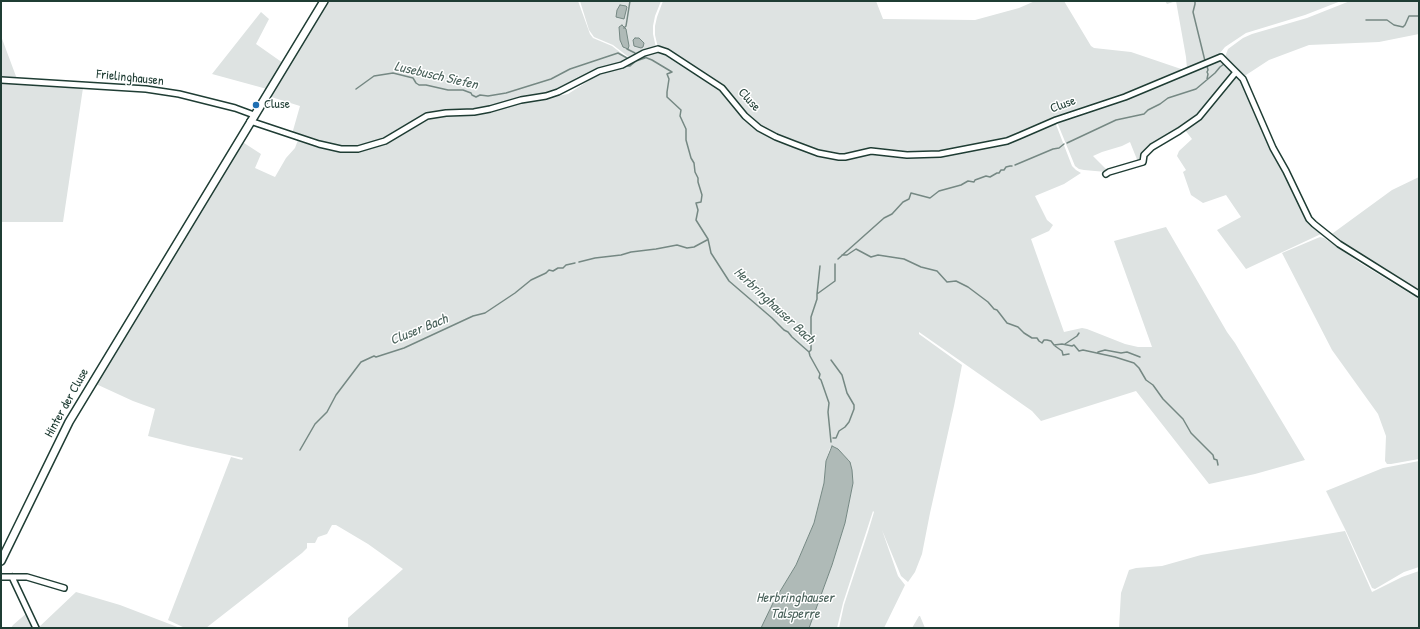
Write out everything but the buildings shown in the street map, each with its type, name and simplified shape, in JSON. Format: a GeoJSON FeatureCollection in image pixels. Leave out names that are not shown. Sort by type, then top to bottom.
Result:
{"type":"FeatureCollection","features":[{"type":"Feature","properties":{"kind":"main road"},"geometry":{"type":"LineString","coordinates":[[252,118],[324,1]]}},
{"type":"Feature","properties":{"kind":"main road","name":"Hinter der Cluse"},"geometry":{"type":"LineString","coordinates":[[1,561],[69,422],[252,118]]}},
{"type":"Feature","properties":{"kind":"street","name":"Cluse"},"geometry":{"type":"LineString","coordinates":[[252,118],[319,144],[341,149],[358,149],[385,141],[427,116],[474,112],[521,100],[546,96],[558,92],[599,71],[620,66],[644,53],[658,49],[667,52],[722,88],[746,116],[759,128],[794,144],[838,157],[845,157],[871,151],[907,155],[940,154],[1007,141],[1056,120],[1125,97],[1221,57],[1236,72]]}},
{"type":"Feature","properties":{"kind":"street"},"geometry":{"type":"LineString","coordinates":[[1106,174],[1142,162],[1144,155],[1152,147],[1199,117],[1236,72],[1244,83],[1273,148],[1309,219],[1329,237],[1419,294]]}},
{"type":"Feature","properties":{"kind":"street","name":"Frielinghausen"},"geometry":{"type":"LineString","coordinates":[[1,80],[146,89],[179,94],[235,108],[252,118]]}},
{"type":"Feature","properties":{"kind":"street"},"geometry":{"type":"LineString","coordinates":[[1,577],[27,577],[64,588]]}},
{"type":"Feature","properties":{"kind":"street"},"geometry":{"type":"LineString","coordinates":[[12,577],[36,628]]}},
{"type":"Feature","properties":{"kind":"shaded area"},"geometry":{"type":"Polygon","coordinates":[[[326,1],[578,1],[590,34],[593,38],[612,46],[630,60],[609,67],[569,90],[560,93],[491,108],[433,114],[396,134],[369,146],[342,148],[292,134],[300,106],[268,96],[326,1]]]}},
{"type":"Feature","properties":{"kind":"shaded area"},"geometry":{"type":"Polygon","coordinates":[[[580,1],[661,1],[653,26],[656,48],[631,59],[613,45],[594,37],[589,30],[580,1]]]}},
{"type":"Feature","properties":{"kind":"shaded area"},"geometry":{"type":"Polygon","coordinates":[[[663,1],[876,1],[883,19],[975,20],[1019,8],[1035,1],[1064,1],[1091,46],[1094,48],[1131,52],[1184,70],[1187,69],[1186,57],[1176,1],[1341,1],[1305,15],[1246,33],[1225,47],[1216,58],[1055,122],[1072,166],[1081,173],[1064,184],[1035,196],[1047,220],[1053,225],[1049,231],[1031,239],[1064,332],[1082,328],[1125,344],[1138,347],[1152,347],[1114,241],[1166,227],[1227,332],[1305,460],[1255,474],[1209,484],[1136,391],[1041,421],[1032,411],[919,332],[919,334],[962,365],[922,554],[915,572],[908,582],[901,576],[882,530],[898,576],[905,585],[884,628],[839,628],[844,605],[868,532],[874,512],[873,511],[843,603],[837,628],[809,628],[832,565],[845,523],[853,483],[849,460],[843,454],[830,448],[826,461],[824,483],[814,523],[796,565],[773,603],[761,628],[348,628],[348,618],[403,569],[368,544],[336,525],[332,525],[327,534],[318,537],[315,543],[307,543],[307,548],[302,553],[206,628],[185,628],[168,620],[231,457],[242,460],[243,458],[148,436],[155,409],[133,401],[96,384],[241,141],[261,154],[255,168],[275,177],[286,158],[295,148],[298,140],[319,147],[341,151],[371,149],[392,140],[434,117],[478,114],[526,102],[568,94],[602,72],[658,48],[655,35],[655,26],[663,1]]]}},
{"type":"Feature","properties":{"kind":"shaded area"},"geometry":{"type":"Polygon","coordinates":[[[1165,1],[1176,1],[1167,4],[1165,1]]]}},
{"type":"Feature","properties":{"kind":"shaded area"},"geometry":{"type":"Polygon","coordinates":[[[1350,1],[1419,1],[1419,34],[1379,42],[1309,45],[1269,60],[1243,77],[1225,57],[1228,49],[1243,38],[1307,18],[1350,1]]]}},
{"type":"Feature","properties":{"kind":"shaded area"},"geometry":{"type":"Polygon","coordinates":[[[261,12],[269,19],[256,44],[283,63],[267,89],[212,74],[261,12]]]}},
{"type":"Feature","properties":{"kind":"shaded area"},"geometry":{"type":"Polygon","coordinates":[[[1,36],[17,79],[1,78],[1,36]]]}},
{"type":"Feature","properties":{"kind":"shaded area"},"geometry":{"type":"Polygon","coordinates":[[[1221,60],[1232,71],[1232,74],[1198,116],[1145,151],[1139,157],[1140,161],[1138,162],[1130,142],[1093,156],[1108,171],[1106,172],[1084,170],[1075,166],[1057,122],[1221,60]]]}},
{"type":"Feature","properties":{"kind":"shaded area"},"geometry":{"type":"Polygon","coordinates":[[[1237,75],[1272,149],[1321,234],[1246,269],[1217,230],[1241,217],[1226,195],[1203,203],[1191,195],[1183,172],[1186,170],[1177,156],[1179,151],[1192,139],[1185,130],[1237,75]]]}},
{"type":"Feature","properties":{"kind":"shaded area"},"geometry":{"type":"Polygon","coordinates":[[[1,83],[83,88],[63,222],[1,222],[1,83]]]}},
{"type":"Feature","properties":{"kind":"shaded area"},"geometry":{"type":"Polygon","coordinates":[[[1419,177],[1419,293],[1329,236],[1392,190],[1419,177]]]}},
{"type":"Feature","properties":{"kind":"shaded area"},"geometry":{"type":"Polygon","coordinates":[[[1320,237],[1324,238],[1360,263],[1419,299],[1419,459],[1391,464],[1387,464],[1385,461],[1386,436],[1378,414],[1332,350],[1282,253],[1320,237]]]}},
{"type":"Feature","properties":{"kind":"shaded area"},"geometry":{"type":"Polygon","coordinates":[[[1419,461],[1419,567],[1404,572],[1375,589],[1372,588],[1326,491],[1383,468],[1419,461]]]}},
{"type":"Feature","properties":{"kind":"shaded area"},"geometry":{"type":"Polygon","coordinates":[[[1345,531],[1372,592],[1402,577],[1419,571],[1419,628],[1119,628],[1121,593],[1129,570],[1162,566],[1201,555],[1345,531]]]}},
{"type":"Feature","properties":{"kind":"shaded area"},"geometry":{"type":"Polygon","coordinates":[[[76,592],[120,605],[180,628],[38,628],[76,592]]]}},
{"type":"Feature","properties":{"kind":"shaded area"},"geometry":{"type":"Polygon","coordinates":[[[28,612],[35,628],[11,628],[13,625],[28,612]]]}},
{"type":"Feature","properties":{"kind":"shaded area"},"geometry":{"type":"Polygon","coordinates":[[[919,616],[925,628],[912,628],[919,616]]]}},
{"type":"Feature","properties":{"kind":"water"},"geometry":{"type":"Polygon","coordinates":[[[620,5],[627,7],[624,19],[616,17],[617,10],[620,5]]]}},
{"type":"Feature","properties":{"kind":"water"},"geometry":{"type":"Polygon","coordinates":[[[622,25],[626,29],[629,46],[628,49],[623,47],[620,40],[619,27],[622,25]]]}},
{"type":"Feature","properties":{"kind":"water"},"geometry":{"type":"Polygon","coordinates":[[[635,38],[639,38],[644,43],[643,47],[641,48],[634,46],[633,40],[635,38]]]}},
{"type":"Feature","properties":{"kind":"water","name":"Herbringhauser Talsperre"},"geometry":{"type":"Polygon","coordinates":[[[832,446],[838,449],[850,462],[853,483],[845,523],[832,565],[809,628],[761,628],[773,603],[796,565],[814,523],[824,483],[826,461],[832,446]]]}},
{"type":"Feature","properties":{"kind":"waterway","name":"Herbringhauser Bach"},"geometry":{"type":"LineString","coordinates":[[624,28],[626,26],[630,1]]}},
{"type":"Feature","properties":{"kind":"waterway"},"geometry":{"type":"LineString","coordinates":[[1195,1],[1193,12],[1205,61]]}},
{"type":"Feature","properties":{"kind":"waterway"},"geometry":{"type":"LineString","coordinates":[[1366,20],[1387,20],[1394,25],[1403,27],[1409,16],[1419,16]]}},
{"type":"Feature","properties":{"kind":"waterway","name":"Herbringhauser Bach"},"geometry":{"type":"LineString","coordinates":[[627,49],[635,53]]}},
{"type":"Feature","properties":{"kind":"waterway","name":"Lusebusch Siefen"},"geometry":{"type":"LineString","coordinates":[[356,89],[374,76],[393,73],[413,78],[419,85],[448,90],[463,90],[476,97],[480,95],[488,96],[506,93],[551,79],[570,69],[618,53],[627,58]]}},
{"type":"Feature","properties":{"kind":"waterway","name":"Herbringhauser Bach"},"geometry":{"type":"LineString","coordinates":[[642,56],[672,72],[667,74],[669,79],[667,97],[681,110],[680,116],[686,129],[686,140],[694,163],[695,172],[702,195],[701,202],[696,203],[698,210],[696,220],[708,239],[711,253],[729,281],[809,352],[820,374],[819,378],[829,403],[828,412],[831,442]]}},
{"type":"Feature","properties":{"kind":"waterway","name":"Lusebusch Siefen"},"geometry":{"type":"LineString","coordinates":[[628,66],[645,58]]}},
{"type":"Feature","properties":{"kind":"waterway"},"geometry":{"type":"LineString","coordinates":[[1067,143],[1116,120],[1144,114],[1168,98],[1196,89],[1224,64]]}},
{"type":"Feature","properties":{"kind":"waterway"},"geometry":{"type":"LineString","coordinates":[[1207,66],[1207,79]]}},
{"type":"Feature","properties":{"kind":"waterway"},"geometry":{"type":"LineString","coordinates":[[1015,165],[1053,149],[1059,148],[1064,144]]}},
{"type":"Feature","properties":{"kind":"waterway"},"geometry":{"type":"LineString","coordinates":[[838,259],[884,218],[892,214],[903,202],[909,199],[911,193],[930,198],[939,191],[961,185],[968,181],[974,182],[975,180],[986,176],[990,177],[999,173],[1001,170],[1004,170],[1006,167],[1012,166]]}},
{"type":"Feature","properties":{"kind":"waterway","name":"Cluser Bach"},"geometry":{"type":"LineString","coordinates":[[579,262],[595,258],[677,245],[687,248],[694,247],[707,240]]}},
{"type":"Feature","properties":{"kind":"waterway"},"geometry":{"type":"LineString","coordinates":[[842,255],[847,255],[856,249],[871,257],[878,255],[904,259],[921,267],[937,271],[947,282],[956,281],[968,287],[997,310],[1007,323],[1018,327],[1024,333],[1032,338],[1037,338],[1042,343],[1044,340],[1047,340],[1051,341],[1054,345],[1074,345],[1079,351],[1083,350],[1134,363],[1139,368],[1146,380],[1153,385],[1163,399],[1183,419],[1191,433],[1213,455],[1214,459],[1217,460],[1218,465]]}},
{"type":"Feature","properties":{"kind":"waterway","name":"Cluser Bach"},"geometry":{"type":"LineString","coordinates":[[300,450],[315,424],[327,412],[336,395],[361,362],[374,356],[376,357],[404,348],[473,316],[485,313],[515,293],[531,280],[549,270],[553,271],[575,263]]}},
{"type":"Feature","properties":{"kind":"waterway"},"geometry":{"type":"LineString","coordinates":[[809,352],[811,350],[811,317],[817,299],[817,294],[835,281],[835,264]]}},
{"type":"Feature","properties":{"kind":"waterway"},"geometry":{"type":"LineString","coordinates":[[817,294],[820,266]]}},
{"type":"Feature","properties":{"kind":"waterway"},"geometry":{"type":"LineString","coordinates":[[1065,344],[1079,333]]}},
{"type":"Feature","properties":{"kind":"waterway"},"geometry":{"type":"LineString","coordinates":[[1055,346],[1062,351],[1063,355],[1069,354]]}},
{"type":"Feature","properties":{"kind":"waterway"},"geometry":{"type":"LineString","coordinates":[[1098,352],[1105,350],[1121,353],[1127,352],[1140,357]]}},
{"type":"Feature","properties":{"kind":"waterway"},"geometry":{"type":"LineString","coordinates":[[831,360],[842,375],[847,393],[854,405],[849,422],[839,431],[836,438],[833,438]]}},
{"type":"Feature","properties":{"kind":"place","name":"Cluse"},"geometry":{"type":"Point","coordinates":[256,105]}}]}
